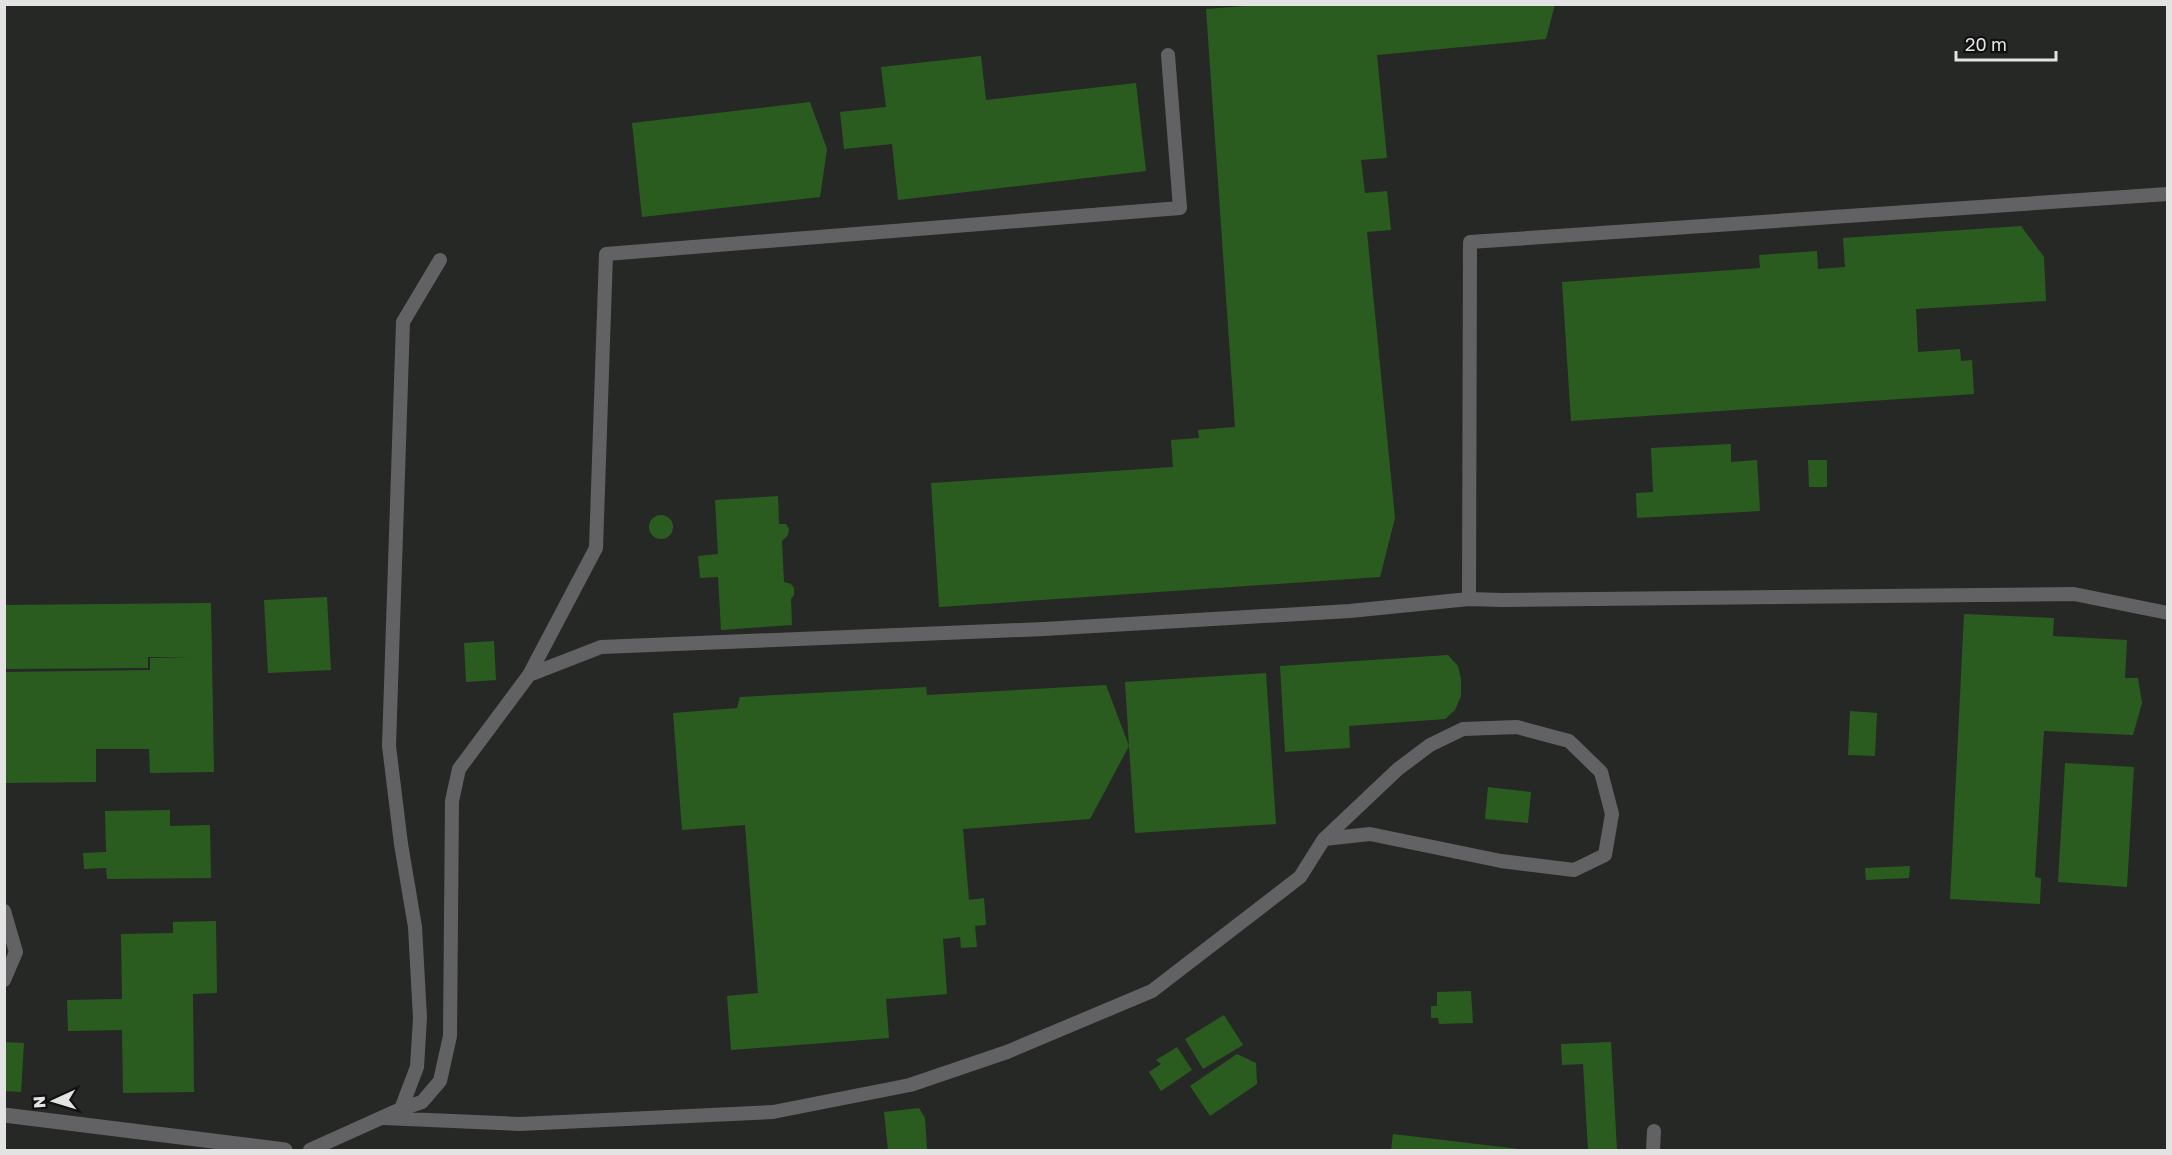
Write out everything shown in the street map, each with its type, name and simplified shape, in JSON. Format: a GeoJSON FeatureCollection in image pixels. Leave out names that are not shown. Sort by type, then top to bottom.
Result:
{"type":"FeatureCollection","features":[{"type":"Feature","properties":{"kind":"street"},"geometry":{"type":"LineString","coordinates":[[4,1115],[285,1150]]}},
{"type":"Feature","properties":{"kind":"lane"},"geometry":{"type":"LineString","coordinates":[[310,1150],[401,1109],[422,1102],[440,1081],[450,1036],[452,801],[459,769],[529,675],[596,548],[606,254],[1180,208],[1168,55]]}},
{"type":"Feature","properties":{"kind":"lane"},"geometry":{"type":"LineString","coordinates":[[1469,599],[1470,242],[2168,194]]}},
{"type":"Feature","properties":{"kind":"lane"},"geometry":{"type":"LineString","coordinates":[[401,1109],[417,1067],[420,1018],[415,927],[401,844],[389,746],[403,322],[440,260]]}},
{"type":"Feature","properties":{"kind":"lane"},"geometry":{"type":"LineString","coordinates":[[529,675],[601,647],[1044,629],[1350,611],[1469,599],[2074,594],[2168,613]]}},
{"type":"Feature","properties":{"kind":"lane"},"geometry":{"type":"LineString","coordinates":[[381,1118],[520,1124],[773,1112],[910,1085],[1007,1052],[1152,991],[1300,877],[1324,839],[1398,769],[1430,745],[1463,729],[1517,727],[1569,741],[1602,772],[1612,814],[1605,855],[1574,870],[1501,861],[1370,834],[1324,839]]}},
{"type":"Feature","properties":{"kind":"lane"},"geometry":{"type":"LineString","coordinates":[[4,911],[16,952],[4,980]]}},
{"type":"Feature","properties":{"kind":"lane"},"geometry":{"type":"LineString","coordinates":[[1653,1150],[1654,1131]]}},
{"type":"Feature","properties":{"kind":"building"},"geometry":{"type":"Polygon","coordinates":[[[1272,4],[1555,4],[1546,39],[1377,55],[1387,158],[1361,160],[1365,193],[1387,191],[1391,230],[1367,232],[1395,518],[1380,577],[939,607],[931,483],[1173,467],[1171,440],[1199,438],[1198,430],[1235,427],[1206,9],[1272,4]]]}},
{"type":"Feature","properties":{"kind":"building"},"geometry":{"type":"Polygon","coordinates":[[[981,56],[986,100],[1136,83],[1146,171],[898,200],[892,144],[844,149],[840,112],[886,107],[881,67],[981,56]]]}},
{"type":"Feature","properties":{"kind":"building"},"geometry":{"type":"Polygon","coordinates":[[[810,102],[827,149],[820,197],[642,217],[632,123],[810,102]]]}},
{"type":"Feature","properties":{"kind":"building"},"geometry":{"type":"Polygon","coordinates":[[[2021,226],[2044,257],[2046,301],[1916,309],[1918,352],[1960,349],[1961,361],[1972,360],[1974,394],[1571,421],[1562,282],[1760,268],[1759,255],[1817,251],[1818,269],[1845,267],[1843,238],[2021,226]]]}},
{"type":"Feature","properties":{"kind":"building"},"geometry":{"type":"Polygon","coordinates":[[[1731,444],[1731,462],[1757,460],[1760,511],[1637,518],[1636,493],[1653,492],[1651,448],[1731,444]]]}},
{"type":"Feature","properties":{"kind":"building"},"geometry":{"type":"Polygon","coordinates":[[[1808,460],[1827,460],[1827,487],[1809,487],[1808,460]]]}},
{"type":"Feature","properties":{"kind":"building"},"geometry":{"type":"Polygon","coordinates":[[[778,496],[779,524],[786,524],[789,529],[788,535],[782,541],[784,582],[791,584],[794,588],[794,595],[791,599],[792,625],[721,630],[718,577],[700,578],[698,556],[718,554],[715,500],[778,496]]]}},
{"type":"Feature","properties":{"kind":"building"},"geometry":{"type":"Polygon","coordinates":[[[661,515],[670,518],[673,527],[670,536],[661,539],[652,536],[649,527],[652,518],[661,515]]]}},
{"type":"Feature","properties":{"kind":"building"},"geometry":{"type":"Polygon","coordinates":[[[327,597],[331,670],[268,673],[264,600],[327,597]]]}},
{"type":"Feature","properties":{"kind":"building"},"geometry":{"type":"Polygon","coordinates":[[[211,603],[214,772],[150,773],[149,749],[96,749],[96,782],[4,783],[4,672],[150,670],[150,658],[193,657],[148,657],[148,668],[4,669],[4,605],[211,603]]]}},
{"type":"Feature","properties":{"kind":"building"},"geometry":{"type":"Polygon","coordinates":[[[1964,614],[2054,618],[2053,636],[2127,640],[2125,678],[2138,678],[2142,703],[2133,735],[2044,731],[2035,877],[2041,878],[2040,904],[1950,899],[1964,614]]]}},
{"type":"Feature","properties":{"kind":"building"},"geometry":{"type":"Polygon","coordinates":[[[494,641],[496,680],[466,682],[464,643],[494,641]]]}},
{"type":"Feature","properties":{"kind":"building"},"geometry":{"type":"Polygon","coordinates":[[[1448,655],[1458,666],[1461,696],[1455,710],[1445,719],[1349,726],[1350,748],[1285,752],[1280,666],[1448,655]]]}},
{"type":"Feature","properties":{"kind":"building"},"geometry":{"type":"Polygon","coordinates":[[[1266,673],[1276,824],[1135,833],[1125,682],[1266,673]]]}},
{"type":"Feature","properties":{"kind":"building"},"geometry":{"type":"Polygon","coordinates":[[[1106,685],[1129,746],[1090,819],[963,829],[969,900],[984,898],[986,925],[975,926],[977,947],[961,948],[960,937],[943,939],[947,994],[886,999],[889,1038],[731,1050],[727,996],[758,993],[745,825],[682,830],[673,713],[737,708],[740,697],[926,687],[927,695],[1106,685]]]}},
{"type":"Feature","properties":{"kind":"building"},"geometry":{"type":"Polygon","coordinates":[[[1850,711],[1877,713],[1875,756],[1848,755],[1850,711]]]}},
{"type":"Feature","properties":{"kind":"building"},"geometry":{"type":"Polygon","coordinates":[[[2065,763],[2134,767],[2127,887],[2058,882],[2065,763]]]}},
{"type":"Feature","properties":{"kind":"building"},"geometry":{"type":"Polygon","coordinates":[[[1488,787],[1531,792],[1528,823],[1485,819],[1488,787]]]}},
{"type":"Feature","properties":{"kind":"building"},"geometry":{"type":"Polygon","coordinates":[[[170,810],[170,826],[210,825],[211,878],[107,879],[106,868],[84,869],[83,853],[106,852],[105,811],[170,810]]]}},
{"type":"Feature","properties":{"kind":"building"},"geometry":{"type":"Polygon","coordinates":[[[1910,866],[1909,878],[1866,880],[1865,868],[1910,866]]]}},
{"type":"Feature","properties":{"kind":"building"},"geometry":{"type":"Polygon","coordinates":[[[216,921],[217,993],[193,994],[194,1092],[123,1093],[122,1030],[68,1031],[67,1000],[122,999],[121,934],[173,933],[173,922],[216,921]]]}},
{"type":"Feature","properties":{"kind":"building"},"geometry":{"type":"Polygon","coordinates":[[[1471,991],[1473,1023],[1439,1024],[1438,1018],[1431,1018],[1431,1006],[1437,1006],[1437,992],[1471,991]]]}},
{"type":"Feature","properties":{"kind":"building"},"geometry":{"type":"Polygon","coordinates":[[[1224,1015],[1243,1045],[1203,1069],[1185,1039],[1224,1015]]]}},
{"type":"Feature","properties":{"kind":"building"},"geometry":{"type":"Polygon","coordinates":[[[4,1042],[24,1043],[21,1092],[4,1091],[4,1042]]]}},
{"type":"Feature","properties":{"kind":"building"},"geometry":{"type":"Polygon","coordinates":[[[1611,1042],[1617,1150],[1588,1150],[1583,1064],[1562,1065],[1561,1044],[1611,1042]]]}},
{"type":"Feature","properties":{"kind":"building"},"geometry":{"type":"Polygon","coordinates":[[[1177,1047],[1192,1070],[1161,1091],[1149,1072],[1161,1064],[1156,1060],[1177,1047]]]}},
{"type":"Feature","properties":{"kind":"building"},"geometry":{"type":"Polygon","coordinates":[[[1237,1054],[1256,1063],[1257,1084],[1210,1116],[1190,1086],[1237,1054]]]}},
{"type":"Feature","properties":{"kind":"building"},"geometry":{"type":"Polygon","coordinates":[[[919,1108],[925,1118],[927,1150],[888,1150],[884,1112],[919,1108]]]}},
{"type":"Feature","properties":{"kind":"building"},"geometry":{"type":"Polygon","coordinates":[[[1393,1134],[1519,1149],[1519,1150],[1391,1150],[1393,1134]]]}}]}
